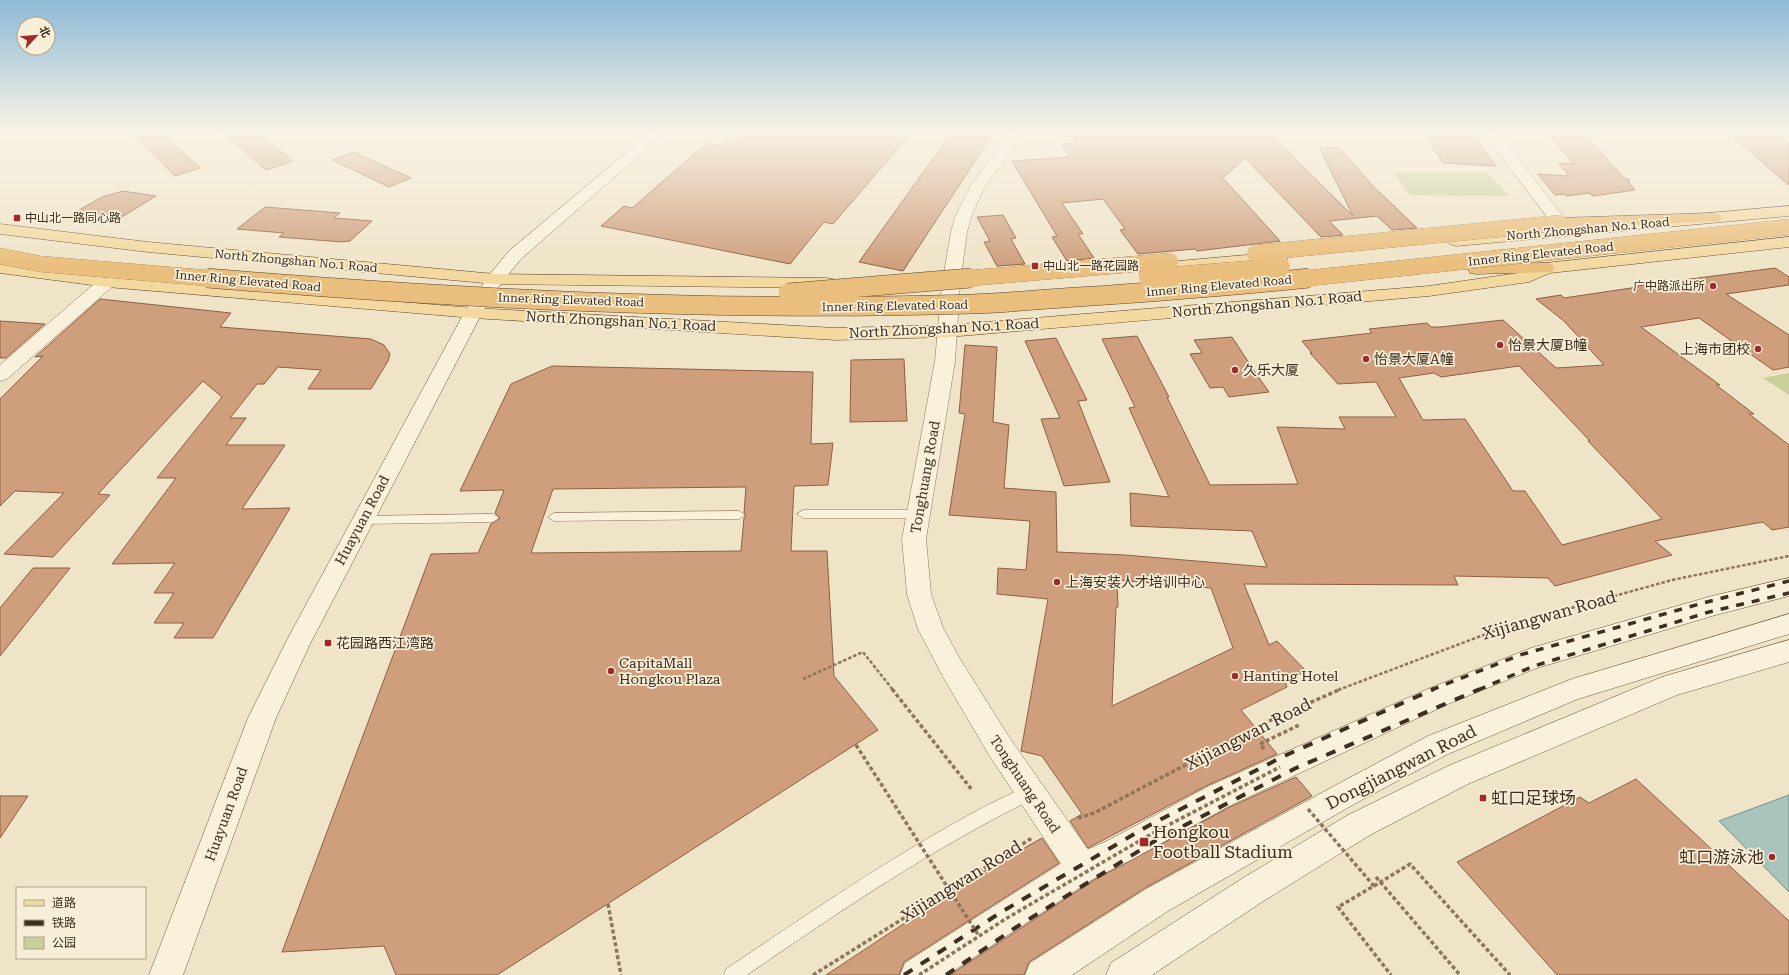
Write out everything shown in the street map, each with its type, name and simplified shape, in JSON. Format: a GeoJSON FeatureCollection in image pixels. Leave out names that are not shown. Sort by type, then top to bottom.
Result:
{"type":"FeatureCollection","features":[{"type":"Feature","properties":{"kind":"highway"},"geometry":{"type":"LineString","coordinates":[[775,294],[1190,260],[1560,223],[1714,218]]}},
{"type":"Feature","properties":{"kind":"highway","name":"Inner Ring Elevated Road"},"geometry":{"type":"LineString","coordinates":[[0,242],[56,253],[364,277],[639,292],[775,294],[982,290],[1403,255],[1789,218]]}},
{"type":"Feature","properties":{"kind":"highway","name":"Inner Ring Elevated Road"},"geometry":{"type":"LineString","coordinates":[[0,256],[41,264],[345,289],[535,299],[794,307],[974,304],[1211,288],[1789,227]]}},
{"type":"Feature","properties":{"kind":"highway"},"geometry":{"type":"LineString","coordinates":[[535,299],[713,315],[844,320],[1043,314],[1476,269],[1546,268]]}},
{"type":"Feature","properties":{"kind":"main road","name":"Huayuan Road"},"geometry":{"type":"LineString","coordinates":[[166,975],[262,718],[297,645],[362,520],[473,313],[495,279],[515,255],[605,178]]}},
{"type":"Feature","properties":{"kind":"main road","name":"Tonghuang Road"},"geometry":{"type":"LineString","coordinates":[[983,178],[969,202],[958,232],[951,284],[945,361],[914,540],[919,594],[931,629],[951,667],[1023,782],[1082,868]]}},
{"type":"Feature","properties":{"kind":"main road"},"geometry":{"type":"LineString","coordinates":[[1525,178],[1560,223]]}},
{"type":"Feature","properties":{"kind":"main road","name":"North Zhongshan No.1 Road"},"geometry":{"type":"LineString","coordinates":[[0,229],[148,248],[495,279],[951,284],[1042,279],[1789,211]]}},
{"type":"Feature","properties":{"kind":"main road","name":"North Zhongshan No.1 Road"},"geometry":{"type":"LineString","coordinates":[[0,268],[107,282],[473,313],[836,334],[948,331],[1429,291],[1529,277],[1546,268],[1789,242]]}},
{"type":"Feature","properties":{"kind":"main road"},"geometry":{"type":"LineString","coordinates":[[0,375],[107,282]]}},
{"type":"Feature","properties":{"kind":"main road"},"geometry":{"type":"LineString","coordinates":[[918,975],[1082,868],[1120,850],[1219,796],[1439,696],[1531,659],[1712,606],[1789,587]]}},
{"type":"Feature","properties":{"kind":"main road","name":"Dongjiangwan Road"},"geometry":{"type":"LineString","coordinates":[[1042,975],[1157,900],[1333,801],[1438,745],[1572,690],[1789,624]]}},
{"type":"Feature","properties":{"kind":"main road"},"geometry":{"type":"LineString","coordinates":[[1123,975],[1254,889],[1359,825],[1458,775],[1671,685],[1789,651]]}},
{"type":"Feature","properties":{"kind":"lane"},"geometry":{"type":"LineString","coordinates":[[803,514],[918,514]]}},
{"type":"Feature","properties":{"kind":"lane"},"geometry":{"type":"LineString","coordinates":[[554,517],[739,515]]}},
{"type":"Feature","properties":{"kind":"lane"},"geometry":{"type":"LineString","coordinates":[[362,520],[493,518]]}},
{"type":"Feature","properties":{"kind":"lane"},"geometry":{"type":"LineString","coordinates":[[732,975],[848,897],[989,812],[1023,782]]}},
{"type":"Feature","properties":{"kind":"path","name":"Xijiangwan Road"},"geometry":{"type":"LineString","coordinates":[[813,975],[1052,825],[1094,813],[1273,719],[1320,698],[1467,640],[1510,625],[1672,580],[1789,556]]}},
{"type":"Feature","properties":{"kind":"path"},"geometry":{"type":"LineString","coordinates":[[803,679],[863,652],[972,790]]}},
{"type":"Feature","properties":{"kind":"path"},"geometry":{"type":"LineString","coordinates":[[856,745],[979,936]]}},
{"type":"Feature","properties":{"kind":"path"},"geometry":{"type":"LineString","coordinates":[[918,975],[979,936],[1153,833],[1280,767]]}},
{"type":"Feature","properties":{"kind":"path"},"geometry":{"type":"LineString","coordinates":[[1261,778],[1266,784]]}},
{"type":"Feature","properties":{"kind":"path"},"geometry":{"type":"LineString","coordinates":[[1308,809],[1374,886]]}},
{"type":"Feature","properties":{"kind":"path"},"geometry":{"type":"LineString","coordinates":[[1391,975],[1338,907],[1410,864],[1510,975]]}},
{"type":"Feature","properties":{"kind":"path"},"geometry":{"type":"LineString","coordinates":[[1376,877],[1460,975]]}},
{"type":"Feature","properties":{"kind":"path"},"geometry":{"type":"LineString","coordinates":[[608,904],[621,975]]}},
{"type":"Feature","properties":{"kind":"green space"},"geometry":{"type":"Polygon","coordinates":[[[1397,178],[1492,178],[1509,196],[1410,195],[1397,178]]]}},
{"type":"Feature","properties":{"kind":"green space"},"geometry":{"type":"Polygon","coordinates":[[[1789,373],[1789,395],[1763,378],[1789,373]]]}},
{"type":"Feature","properties":{"kind":"water","name":"虹口游泳池"},"geometry":{"type":"Polygon","coordinates":[[[1789,795],[1789,892],[1719,821],[1789,795]]]}},
{"type":"Feature","properties":{"kind":"building"},"geometry":{"type":"Polygon","coordinates":[[[369,178],[411,178],[389,187],[369,178]]]}},
{"type":"Feature","properties":{"kind":"building"},"geometry":{"type":"Polygon","coordinates":[[[667,178],[873,178],[833,224],[824,222],[790,264],[601,226],[624,206],[632,208],[667,178]]]}},
{"type":"Feature","properties":{"kind":"building"},"geometry":{"type":"Polygon","coordinates":[[[919,178],[964,178],[903,271],[859,262],[919,178]]]}},
{"type":"Feature","properties":{"kind":"building"},"geometry":{"type":"Polygon","coordinates":[[[1022,178],[1224,178],[1280,241],[1197,251],[1195,249],[1138,254],[1120,230],[1125,229],[1103,199],[1062,203],[1083,234],[1078,234],[1094,258],[1067,261],[1052,237],[1057,236],[1022,178]]]}},
{"type":"Feature","properties":{"kind":"building"},"geometry":{"type":"Polygon","coordinates":[[[1264,178],[1314,178],[1353,216],[1334,178],[1365,178],[1417,228],[1392,230],[1377,216],[1329,221],[1343,235],[1321,237],[1264,178]]]}},
{"type":"Feature","properties":{"kind":"building"},"geometry":{"type":"Polygon","coordinates":[[[1541,178],[1624,178],[1629,179],[1629,183],[1635,190],[1593,196],[1589,193],[1567,196],[1564,194],[1555,195],[1541,178]]]}},
{"type":"Feature","properties":{"kind":"building"},"geometry":{"type":"Polygon","coordinates":[[[1780,178],[1789,178],[1789,185],[1780,178]]]}},
{"type":"Feature","properties":{"kind":"building"},"geometry":{"type":"Polygon","coordinates":[[[123,191],[156,196],[122,217],[79,210],[102,197],[123,191]]]}},
{"type":"Feature","properties":{"kind":"building"},"geometry":{"type":"Polygon","coordinates":[[[265,207],[340,213],[334,218],[372,221],[350,241],[342,242],[279,237],[284,233],[237,229],[265,207]]]}},
{"type":"Feature","properties":{"kind":"building"},"geometry":{"type":"Polygon","coordinates":[[[1003,215],[1016,238],[1011,239],[1025,264],[997,266],[984,242],[990,241],[977,217],[1003,215]]]}},
{"type":"Feature","properties":{"kind":"building"},"geometry":{"type":"Polygon","coordinates":[[[1775,268],[1789,277],[1789,285],[1726,294],[1789,335],[1789,367],[1773,370],[1699,318],[1641,327],[1720,385],[1716,385],[1754,414],[1749,414],[1789,445],[1789,527],[1772,530],[1763,522],[1655,541],[1672,555],[1555,586],[1548,578],[1454,576],[1458,585],[1244,584],[1269,645],[1277,641],[1306,671],[1285,681],[1287,687],[1241,710],[1277,754],[1208,785],[1088,848],[1070,821],[1082,814],[1042,756],[1021,751],[1048,599],[997,594],[998,568],[1026,570],[1030,521],[949,515],[965,414],[959,413],[965,345],[997,347],[993,422],[1009,425],[1004,488],[1056,492],[1057,552],[1125,555],[1267,567],[1252,531],[1131,526],[1130,493],[1169,497],[1129,408],[1135,407],[1102,339],[1137,336],[1169,397],[1167,397],[1210,485],[1298,484],[1277,427],[1345,429],[1339,417],[1396,417],[1376,382],[1338,384],[1310,353],[1312,353],[1302,341],[1372,333],[1369,329],[1427,323],[1431,327],[1440,327],[1503,320],[1556,368],[1604,365],[1564,321],[1536,299],[1561,295],[1564,298],[1638,287],[1637,286],[1775,268]],[[1519,366],[1441,377],[1434,373],[1399,378],[1423,420],[1465,419],[1513,491],[1525,491],[1562,545],[1662,519],[1588,441],[1590,441],[1519,366]],[[1117,580],[1118,607],[1116,607],[1112,706],[1233,648],[1211,588],[1117,580]]]}},
{"type":"Feature","properties":{"kind":"building"},"geometry":{"type":"Polygon","coordinates":[[[100,299],[231,313],[220,327],[371,339],[384,345],[390,354],[388,361],[371,389],[308,389],[321,370],[278,367],[264,384],[257,384],[230,418],[246,418],[226,445],[285,445],[242,509],[290,508],[213,638],[174,638],[184,623],[154,623],[174,593],[154,593],[175,563],[112,564],[176,478],[157,478],[222,397],[203,381],[98,494],[110,495],[53,557],[4,554],[64,493],[15,491],[0,506],[0,399],[43,356],[35,357],[100,299]]]}},
{"type":"Feature","properties":{"kind":"building"},"geometry":{"type":"Polygon","coordinates":[[[0,321],[45,324],[6,358],[0,358],[0,321]]]}},
{"type":"Feature","properties":{"kind":"building","name":"久乐大厦"},"geometry":{"type":"Polygon","coordinates":[[[1232,337],[1269,392],[1229,397],[1223,387],[1210,388],[1190,354],[1202,353],[1194,340],[1232,337]]]}},
{"type":"Feature","properties":{"kind":"building"},"geometry":{"type":"Polygon","coordinates":[[[1056,338],[1087,400],[1078,401],[1110,482],[1064,486],[1041,419],[1060,418],[1025,341],[1056,338]]]}},
{"type":"Feature","properties":{"kind":"building"},"geometry":{"type":"Polygon","coordinates":[[[904,359],[907,421],[850,422],[851,360],[904,359]]]}},
{"type":"Feature","properties":{"kind":"building","name":"CapitaMall Hongkou Plaza"},"geometry":{"type":"Polygon","coordinates":[[[552,366],[813,372],[811,444],[833,443],[828,485],[794,486],[791,551],[827,551],[834,676],[878,730],[497,975],[396,975],[384,946],[282,952],[431,554],[478,553],[491,524],[500,518],[495,513],[504,490],[460,491],[511,384],[552,366]],[[746,487],[553,489],[531,553],[741,551],[744,518],[746,515],[744,513],[746,487]]]}},
{"type":"Feature","properties":{"kind":"building"},"geometry":{"type":"Polygon","coordinates":[[[33,568],[70,568],[0,656],[0,608],[33,568]]]}},
{"type":"Feature","properties":{"kind":"building"},"geometry":{"type":"Polygon","coordinates":[[[1296,777],[1312,796],[1145,888],[1029,962],[1024,975],[950,975],[1094,880],[1230,807],[1296,777]]]}},
{"type":"Feature","properties":{"kind":"building"},"geometry":{"type":"Polygon","coordinates":[[[1636,779],[1789,921],[1789,975],[1557,975],[1457,862],[1580,797],[1589,803],[1636,779]]]}},
{"type":"Feature","properties":{"kind":"building"},"geometry":{"type":"Polygon","coordinates":[[[0,796],[28,796],[0,838],[0,796]]]}},
{"type":"Feature","properties":{"kind":"building"},"geometry":{"type":"Polygon","coordinates":[[[1042,838],[1059,863],[904,962],[899,975],[826,975],[979,874],[1042,838]]]}},
{"type":"Feature","properties":{"kind":"railway"},"geometry":{"type":"LineString","coordinates":[[1431,690],[1520,655],[1703,603],[1789,581]]}},
{"type":"Feature","properties":{"kind":"railway"},"geometry":{"type":"LineString","coordinates":[[1478,690],[1534,666],[1709,612],[1789,593]]}},
{"type":"Feature","properties":{"kind":"railway"},"geometry":{"type":"LineString","coordinates":[[904,975],[1003,911],[1148,826],[1284,756],[1434,689]]}},
{"type":"Feature","properties":{"kind":"railway"},"geometry":{"type":"LineString","coordinates":[[946,975],[1015,928],[1158,839],[1296,768],[1480,689]]}},
{"type":"Feature","properties":{"kind":"place","name":"中山北一路同心路"},"geometry":{"type":"Point","coordinates":[17,218]}},
{"type":"Feature","properties":{"kind":"place","name":"中山北一路花园路"},"geometry":{"type":"Point","coordinates":[1035,266]}},
{"type":"Feature","properties":{"kind":"place","name":"广中路派出所"},"geometry":{"type":"Point","coordinates":[1713,286]}},
{"type":"Feature","properties":{"kind":"place","name":"怡景大厦B幢"},"geometry":{"type":"Point","coordinates":[1500,345]}},
{"type":"Feature","properties":{"kind":"place","name":"上海市团校"},"geometry":{"type":"Point","coordinates":[1758,349]}},
{"type":"Feature","properties":{"kind":"place","name":"怡景大厦A幢"},"geometry":{"type":"Point","coordinates":[1366,359]}},
{"type":"Feature","properties":{"kind":"place","name":"久乐大厦"},"geometry":{"type":"Point","coordinates":[1235,370]}},
{"type":"Feature","properties":{"kind":"place","name":"上海安装人才培训中心"},"geometry":{"type":"Point","coordinates":[1057,582]}},
{"type":"Feature","properties":{"kind":"place","name":"花园路西江湾路"},"geometry":{"type":"Point","coordinates":[328,643]}},
{"type":"Feature","properties":{"kind":"place","name":"CapitaMall Hongkou Plaza"},"geometry":{"type":"Point","coordinates":[611,671]}},
{"type":"Feature","properties":{"kind":"place","name":"Hanting Hotel"},"geometry":{"type":"Point","coordinates":[1235,676]}},
{"type":"Feature","properties":{"kind":"place","name":"虹口足球场"},"geometry":{"type":"Point","coordinates":[1483,798]}},
{"type":"Feature","properties":{"kind":"place","name":"Hongkou Football Stadium"},"geometry":{"type":"Point","coordinates":[1144,842]}},
{"type":"Feature","properties":{"kind":"place","name":"虹口游泳池"},"geometry":{"type":"Point","coordinates":[1772,857]}}]}
